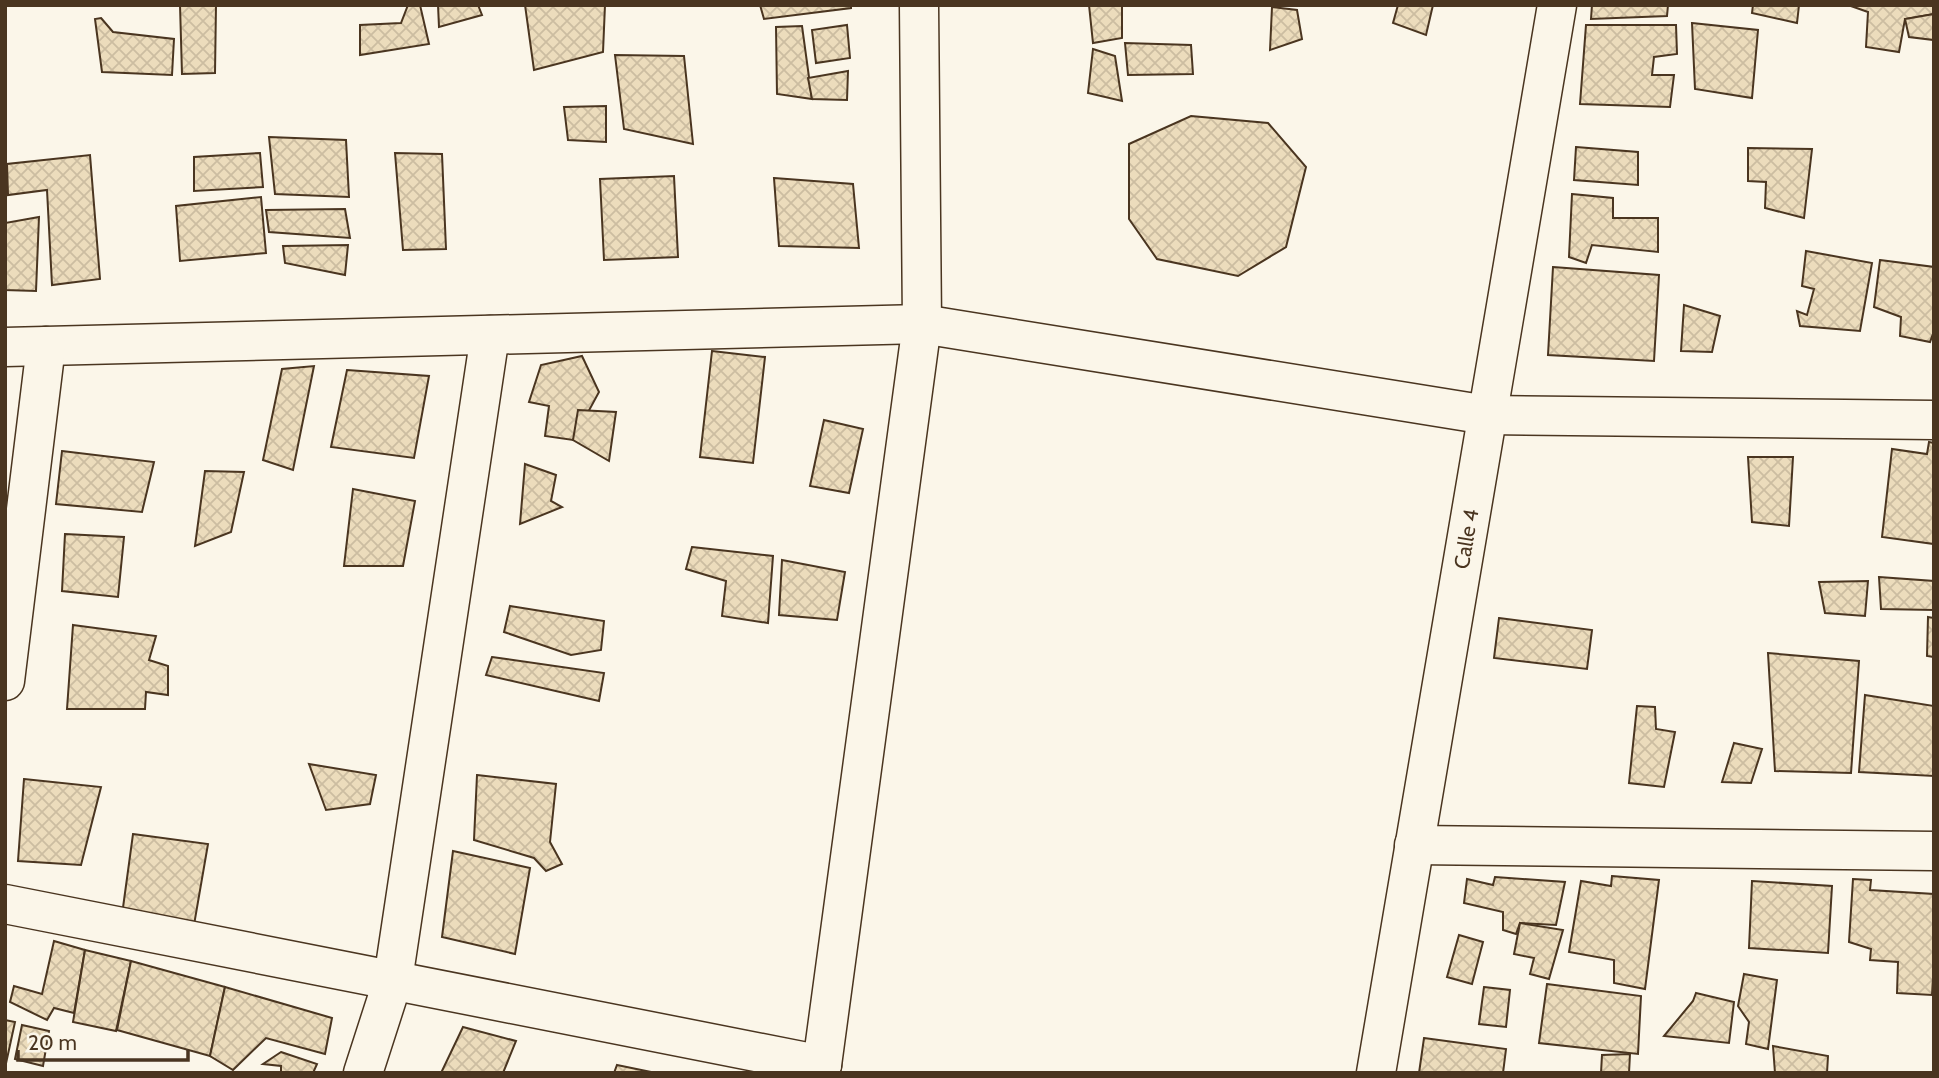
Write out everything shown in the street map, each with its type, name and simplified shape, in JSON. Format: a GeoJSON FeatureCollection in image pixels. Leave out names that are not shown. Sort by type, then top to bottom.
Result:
{"type":"FeatureCollection","features":[{"type":"Feature","properties":{"kind":"street"},"geometry":{"type":"LineString","coordinates":[[5,904],[393,980],[819,1069],[922,324],[919,5]]}},
{"type":"Feature","properties":{"kind":"street","name":"Calle 4"},"geometry":{"type":"LineString","coordinates":[[1376,1073],[1557,5]]}},
{"type":"Feature","properties":{"kind":"street"},"geometry":{"type":"LineString","coordinates":[[5,347],[922,324],[1487,415],[1934,421]]}},
{"type":"Feature","properties":{"kind":"street"},"geometry":{"type":"LineString","coordinates":[[363,1073],[393,980],[490,335]]}},
{"type":"Feature","properties":{"kind":"street"},"geometry":{"type":"LineString","coordinates":[[5,681],[46,346]]}},
{"type":"Feature","properties":{"kind":"street"},"geometry":{"type":"LineString","coordinates":[[1414,845],[1934,851]]}},
{"type":"Feature","properties":{"kind":"building"},"geometry":{"type":"Polygon","coordinates":[[[180,5],[216,5],[215,73],[182,74],[180,5]]]}},
{"type":"Feature","properties":{"kind":"building"},"geometry":{"type":"Polygon","coordinates":[[[408,5],[420,5],[429,44],[360,55],[360,25],[401,23],[408,5]]]}},
{"type":"Feature","properties":{"kind":"building"},"geometry":{"type":"Polygon","coordinates":[[[438,5],[478,5],[482,15],[439,27],[438,5]]]}},
{"type":"Feature","properties":{"kind":"building"},"geometry":{"type":"Polygon","coordinates":[[[525,5],[605,5],[603,52],[534,70],[525,5]]]}},
{"type":"Feature","properties":{"kind":"building"},"geometry":{"type":"Polygon","coordinates":[[[760,5],[851,5],[851,8],[764,19],[760,5]]]}},
{"type":"Feature","properties":{"kind":"building"},"geometry":{"type":"Polygon","coordinates":[[[1089,5],[1122,5],[1122,38],[1093,43],[1089,5]]]}},
{"type":"Feature","properties":{"kind":"building"},"geometry":{"type":"Polygon","coordinates":[[[1398,5],[1433,5],[1426,35],[1393,23],[1398,5]]]}},
{"type":"Feature","properties":{"kind":"building"},"geometry":{"type":"Polygon","coordinates":[[[1592,5],[1668,5],[1667,16],[1591,19],[1592,5]]]}},
{"type":"Feature","properties":{"kind":"building"},"geometry":{"type":"Polygon","coordinates":[[[1753,5],[1799,5],[1797,23],[1752,13],[1753,5]]]}},
{"type":"Feature","properties":{"kind":"building"},"geometry":{"type":"Polygon","coordinates":[[[1848,5],[1934,5],[1934,14],[1905,19],[1899,52],[1866,47],[1868,12],[1848,5]]]}},
{"type":"Feature","properties":{"kind":"building"},"geometry":{"type":"Polygon","coordinates":[[[1272,7],[1297,10],[1302,39],[1270,50],[1272,7]]]}},
{"type":"Feature","properties":{"kind":"building"},"geometry":{"type":"Polygon","coordinates":[[[1934,14],[1934,40],[1909,37],[1905,19],[1934,14]]]}},
{"type":"Feature","properties":{"kind":"building"},"geometry":{"type":"Polygon","coordinates":[[[101,18],[113,32],[174,39],[172,75],[102,72],[95,19],[101,18]]]}},
{"type":"Feature","properties":{"kind":"building"},"geometry":{"type":"Polygon","coordinates":[[[1692,23],[1758,30],[1752,98],[1695,89],[1692,23]]]}},
{"type":"Feature","properties":{"kind":"building"},"geometry":{"type":"Polygon","coordinates":[[[847,25],[850,58],[816,63],[812,30],[847,25]]]}},
{"type":"Feature","properties":{"kind":"building"},"geometry":{"type":"Polygon","coordinates":[[[1586,25],[1676,25],[1677,54],[1654,57],[1652,75],[1674,75],[1670,107],[1580,104],[1586,25]]]}},
{"type":"Feature","properties":{"kind":"building"},"geometry":{"type":"Polygon","coordinates":[[[802,26],[812,99],[777,94],[776,27],[802,26]]]}},
{"type":"Feature","properties":{"kind":"building"},"geometry":{"type":"Polygon","coordinates":[[[1125,43],[1191,45],[1193,74],[1128,75],[1125,43]]]}},
{"type":"Feature","properties":{"kind":"building"},"geometry":{"type":"Polygon","coordinates":[[[1093,49],[1115,56],[1122,101],[1088,93],[1093,49]]]}},
{"type":"Feature","properties":{"kind":"building"},"geometry":{"type":"Polygon","coordinates":[[[615,55],[684,56],[693,144],[624,129],[615,55]]]}},
{"type":"Feature","properties":{"kind":"building"},"geometry":{"type":"Polygon","coordinates":[[[848,71],[847,100],[812,99],[808,78],[848,71]]]}},
{"type":"Feature","properties":{"kind":"building"},"geometry":{"type":"Polygon","coordinates":[[[606,106],[606,142],[568,140],[564,107],[606,106]]]}},
{"type":"Feature","properties":{"kind":"building"},"geometry":{"type":"Polygon","coordinates":[[[1191,116],[1268,123],[1306,167],[1286,247],[1238,276],[1157,259],[1129,219],[1129,144],[1191,116]]]}},
{"type":"Feature","properties":{"kind":"building"},"geometry":{"type":"Polygon","coordinates":[[[269,137],[346,140],[349,197],[275,194],[269,137]]]}},
{"type":"Feature","properties":{"kind":"building"},"geometry":{"type":"Polygon","coordinates":[[[1576,147],[1638,152],[1638,185],[1574,180],[1576,147]]]}},
{"type":"Feature","properties":{"kind":"building"},"geometry":{"type":"Polygon","coordinates":[[[1748,148],[1812,149],[1804,218],[1765,208],[1766,182],[1748,181],[1748,148]]]}},
{"type":"Feature","properties":{"kind":"building"},"geometry":{"type":"Polygon","coordinates":[[[260,153],[263,187],[194,191],[194,157],[260,153]]]}},
{"type":"Feature","properties":{"kind":"building"},"geometry":{"type":"Polygon","coordinates":[[[395,153],[442,154],[446,249],[403,250],[395,153]]]}},
{"type":"Feature","properties":{"kind":"building"},"geometry":{"type":"Polygon","coordinates":[[[90,155],[100,279],[52,285],[47,190],[8,195],[7,164],[90,155]]]}},
{"type":"Feature","properties":{"kind":"building"},"geometry":{"type":"Polygon","coordinates":[[[674,176],[678,257],[604,260],[600,179],[674,176]]]}},
{"type":"Feature","properties":{"kind":"building"},"geometry":{"type":"Polygon","coordinates":[[[774,178],[853,184],[859,248],[779,246],[774,178]]]}},
{"type":"Feature","properties":{"kind":"building"},"geometry":{"type":"Polygon","coordinates":[[[1572,194],[1613,198],[1613,218],[1658,218],[1658,252],[1592,245],[1586,263],[1569,257],[1572,194]]]}},
{"type":"Feature","properties":{"kind":"building"},"geometry":{"type":"Polygon","coordinates":[[[261,197],[266,253],[180,261],[176,206],[261,197]]]}},
{"type":"Feature","properties":{"kind":"building"},"geometry":{"type":"Polygon","coordinates":[[[345,209],[350,238],[269,232],[266,210],[345,209]]]}},
{"type":"Feature","properties":{"kind":"building"},"geometry":{"type":"Polygon","coordinates":[[[39,217],[36,291],[5,290],[5,223],[39,217]]]}},
{"type":"Feature","properties":{"kind":"building"},"geometry":{"type":"Polygon","coordinates":[[[348,245],[345,275],[285,263],[283,246],[348,245]]]}},
{"type":"Feature","properties":{"kind":"building"},"geometry":{"type":"Polygon","coordinates":[[[1806,251],[1872,263],[1860,331],[1800,326],[1797,311],[1807,315],[1814,289],[1802,286],[1806,251]]]}},
{"type":"Feature","properties":{"kind":"building"},"geometry":{"type":"Polygon","coordinates":[[[1880,260],[1934,267],[1934,331],[1930,342],[1900,336],[1901,317],[1874,307],[1880,260]]]}},
{"type":"Feature","properties":{"kind":"building"},"geometry":{"type":"Polygon","coordinates":[[[1553,267],[1659,275],[1654,361],[1548,355],[1553,267]]]}},
{"type":"Feature","properties":{"kind":"building"},"geometry":{"type":"Polygon","coordinates":[[[1684,305],[1720,316],[1712,352],[1681,351],[1684,305]]]}},
{"type":"Feature","properties":{"kind":"building"},"geometry":{"type":"Polygon","coordinates":[[[712,351],[765,357],[753,463],[700,457],[712,351]]]}},
{"type":"Feature","properties":{"kind":"building"},"geometry":{"type":"Polygon","coordinates":[[[582,356],[599,392],[573,440],[545,436],[549,406],[529,402],[541,365],[582,356]]]}},
{"type":"Feature","properties":{"kind":"building"},"geometry":{"type":"Polygon","coordinates":[[[314,366],[293,470],[263,460],[282,369],[314,366]]]}},
{"type":"Feature","properties":{"kind":"building"},"geometry":{"type":"Polygon","coordinates":[[[347,370],[429,376],[414,458],[331,447],[347,370]]]}},
{"type":"Feature","properties":{"kind":"building"},"geometry":{"type":"Polygon","coordinates":[[[578,410],[616,412],[609,461],[573,440],[578,410]]]}},
{"type":"Feature","properties":{"kind":"building"},"geometry":{"type":"Polygon","coordinates":[[[824,420],[863,429],[849,493],[810,486],[824,420]]]}},
{"type":"Feature","properties":{"kind":"building"},"geometry":{"type":"Polygon","coordinates":[[[1929,442],[1934,443],[1934,544],[1882,537],[1892,449],[1927,454],[1929,442]]]}},
{"type":"Feature","properties":{"kind":"building"},"geometry":{"type":"Polygon","coordinates":[[[62,451],[154,462],[142,512],[56,504],[62,451]]]}},
{"type":"Feature","properties":{"kind":"building"},"geometry":{"type":"Polygon","coordinates":[[[1748,457],[1793,457],[1789,526],[1752,522],[1748,457]]]}},
{"type":"Feature","properties":{"kind":"building"},"geometry":{"type":"Polygon","coordinates":[[[525,464],[556,475],[551,501],[562,507],[520,524],[525,464]]]}},
{"type":"Feature","properties":{"kind":"building"},"geometry":{"type":"Polygon","coordinates":[[[205,471],[244,472],[231,532],[195,546],[205,471]]]}},
{"type":"Feature","properties":{"kind":"building"},"geometry":{"type":"Polygon","coordinates":[[[353,489],[415,501],[403,566],[344,566],[353,489]]]}},
{"type":"Feature","properties":{"kind":"building"},"geometry":{"type":"Polygon","coordinates":[[[65,534],[124,537],[118,597],[62,591],[65,534]]]}},
{"type":"Feature","properties":{"kind":"building"},"geometry":{"type":"Polygon","coordinates":[[[692,547],[773,556],[768,623],[722,616],[726,581],[686,569],[692,547]]]}},
{"type":"Feature","properties":{"kind":"building"},"geometry":{"type":"Polygon","coordinates":[[[782,560],[845,572],[837,620],[779,615],[782,560]]]}},
{"type":"Feature","properties":{"kind":"building"},"geometry":{"type":"Polygon","coordinates":[[[1879,577],[1934,581],[1934,610],[1881,609],[1879,577]]]}},
{"type":"Feature","properties":{"kind":"building"},"geometry":{"type":"Polygon","coordinates":[[[1868,581],[1865,616],[1825,613],[1819,582],[1868,581]]]}},
{"type":"Feature","properties":{"kind":"building"},"geometry":{"type":"Polygon","coordinates":[[[510,606],[604,621],[601,650],[571,655],[504,632],[510,606]]]}},
{"type":"Feature","properties":{"kind":"building"},"geometry":{"type":"Polygon","coordinates":[[[1928,617],[1934,618],[1934,657],[1927,656],[1928,617]]]}},
{"type":"Feature","properties":{"kind":"building"},"geometry":{"type":"Polygon","coordinates":[[[1499,618],[1592,630],[1587,669],[1494,658],[1499,618]]]}},
{"type":"Feature","properties":{"kind":"building"},"geometry":{"type":"Polygon","coordinates":[[[73,625],[156,636],[149,660],[168,666],[168,695],[146,692],[145,709],[67,709],[73,625]]]}},
{"type":"Feature","properties":{"kind":"building"},"geometry":{"type":"Polygon","coordinates":[[[1768,653],[1859,661],[1851,773],[1775,771],[1768,653]]]}},
{"type":"Feature","properties":{"kind":"building"},"geometry":{"type":"Polygon","coordinates":[[[492,657],[604,673],[599,701],[486,675],[492,657]]]}},
{"type":"Feature","properties":{"kind":"building"},"geometry":{"type":"Polygon","coordinates":[[[1865,695],[1934,706],[1934,776],[1859,772],[1865,695]]]}},
{"type":"Feature","properties":{"kind":"building"},"geometry":{"type":"Polygon","coordinates":[[[1637,706],[1655,707],[1656,729],[1675,732],[1664,787],[1629,783],[1637,706]]]}},
{"type":"Feature","properties":{"kind":"building"},"geometry":{"type":"Polygon","coordinates":[[[1734,743],[1762,749],[1751,783],[1722,782],[1734,743]]]}},
{"type":"Feature","properties":{"kind":"building"},"geometry":{"type":"Polygon","coordinates":[[[309,764],[376,775],[370,804],[326,810],[309,764]]]}},
{"type":"Feature","properties":{"kind":"building"},"geometry":{"type":"Polygon","coordinates":[[[477,775],[556,784],[550,842],[562,864],[546,871],[534,858],[474,840],[477,775]]]}},
{"type":"Feature","properties":{"kind":"building"},"geometry":{"type":"Polygon","coordinates":[[[24,779],[101,787],[81,865],[18,861],[24,779]]]}},
{"type":"Feature","properties":{"kind":"building"},"geometry":{"type":"Polygon","coordinates":[[[133,834],[208,844],[194,925],[122,915],[133,834]]]}},
{"type":"Feature","properties":{"kind":"building"},"geometry":{"type":"Polygon","coordinates":[[[453,851],[530,868],[515,954],[442,937],[453,851]]]}},
{"type":"Feature","properties":{"kind":"building"},"geometry":{"type":"Polygon","coordinates":[[[1612,876],[1659,880],[1645,989],[1614,983],[1614,960],[1569,952],[1581,881],[1611,886],[1612,876]]]}},
{"type":"Feature","properties":{"kind":"building"},"geometry":{"type":"Polygon","coordinates":[[[1495,877],[1565,882],[1556,925],[1520,923],[1516,934],[1503,930],[1503,912],[1464,903],[1467,879],[1493,885],[1495,877]]]}},
{"type":"Feature","properties":{"kind":"building"},"geometry":{"type":"Polygon","coordinates":[[[1853,879],[1871,880],[1870,890],[1934,894],[1932,995],[1897,993],[1898,962],[1870,960],[1871,949],[1849,942],[1853,879]]]}},
{"type":"Feature","properties":{"kind":"building"},"geometry":{"type":"Polygon","coordinates":[[[1752,881],[1832,886],[1828,953],[1749,948],[1752,881]]]}},
{"type":"Feature","properties":{"kind":"building"},"geometry":{"type":"Polygon","coordinates":[[[1520,923],[1563,930],[1549,979],[1530,974],[1534,958],[1514,954],[1520,923]]]}},
{"type":"Feature","properties":{"kind":"building"},"geometry":{"type":"Polygon","coordinates":[[[1459,935],[1483,942],[1472,984],[1447,977],[1459,935]]]}},
{"type":"Feature","properties":{"kind":"building"},"geometry":{"type":"Polygon","coordinates":[[[54,941],[85,950],[74,1013],[54,1008],[47,1020],[10,1002],[14,986],[42,994],[54,941]]]}},
{"type":"Feature","properties":{"kind":"building"},"geometry":{"type":"Polygon","coordinates":[[[85,950],[131,961],[116,1031],[73,1022],[85,950]]]}},
{"type":"Feature","properties":{"kind":"building"},"geometry":{"type":"Polygon","coordinates":[[[131,961],[225,987],[210,1056],[117,1030],[131,961]]]}},
{"type":"Feature","properties":{"kind":"building"},"geometry":{"type":"Polygon","coordinates":[[[1744,974],[1777,980],[1768,1049],[1746,1044],[1749,1022],[1738,1006],[1744,974]]]}},
{"type":"Feature","properties":{"kind":"building"},"geometry":{"type":"Polygon","coordinates":[[[1547,984],[1641,996],[1638,1054],[1539,1043],[1547,984]]]}},
{"type":"Feature","properties":{"kind":"building"},"geometry":{"type":"Polygon","coordinates":[[[225,987],[332,1018],[325,1054],[266,1038],[233,1070],[210,1056],[225,987]]]}},
{"type":"Feature","properties":{"kind":"building"},"geometry":{"type":"Polygon","coordinates":[[[1484,987],[1510,990],[1506,1027],[1479,1024],[1484,987]]]}},
{"type":"Feature","properties":{"kind":"building"},"geometry":{"type":"Polygon","coordinates":[[[1696,993],[1734,1002],[1729,1043],[1664,1036],[1693,1001],[1696,993]]]}},
{"type":"Feature","properties":{"kind":"building"},"geometry":{"type":"Polygon","coordinates":[[[5,1020],[15,1022],[5,1068],[5,1020]]]}},
{"type":"Feature","properties":{"kind":"building"},"geometry":{"type":"Polygon","coordinates":[[[22,1025],[49,1031],[43,1066],[15,1059],[22,1025]]]}},
{"type":"Feature","properties":{"kind":"building"},"geometry":{"type":"Polygon","coordinates":[[[463,1027],[516,1041],[503,1073],[441,1073],[463,1027]]]}},
{"type":"Feature","properties":{"kind":"building"},"geometry":{"type":"Polygon","coordinates":[[[1424,1038],[1506,1049],[1503,1073],[1419,1073],[1424,1038]]]}},
{"type":"Feature","properties":{"kind":"building"},"geometry":{"type":"Polygon","coordinates":[[[1773,1046],[1828,1056],[1827,1073],[1775,1073],[1773,1046]]]}},
{"type":"Feature","properties":{"kind":"building"},"geometry":{"type":"Polygon","coordinates":[[[281,1052],[317,1064],[313,1073],[281,1073],[281,1066],[263,1064],[281,1052]]]}},
{"type":"Feature","properties":{"kind":"building"},"geometry":{"type":"Polygon","coordinates":[[[1630,1054],[1629,1073],[1601,1073],[1602,1055],[1630,1054]]]}},
{"type":"Feature","properties":{"kind":"building"},"geometry":{"type":"Polygon","coordinates":[[[617,1065],[656,1073],[614,1073],[617,1065]]]}}]}
